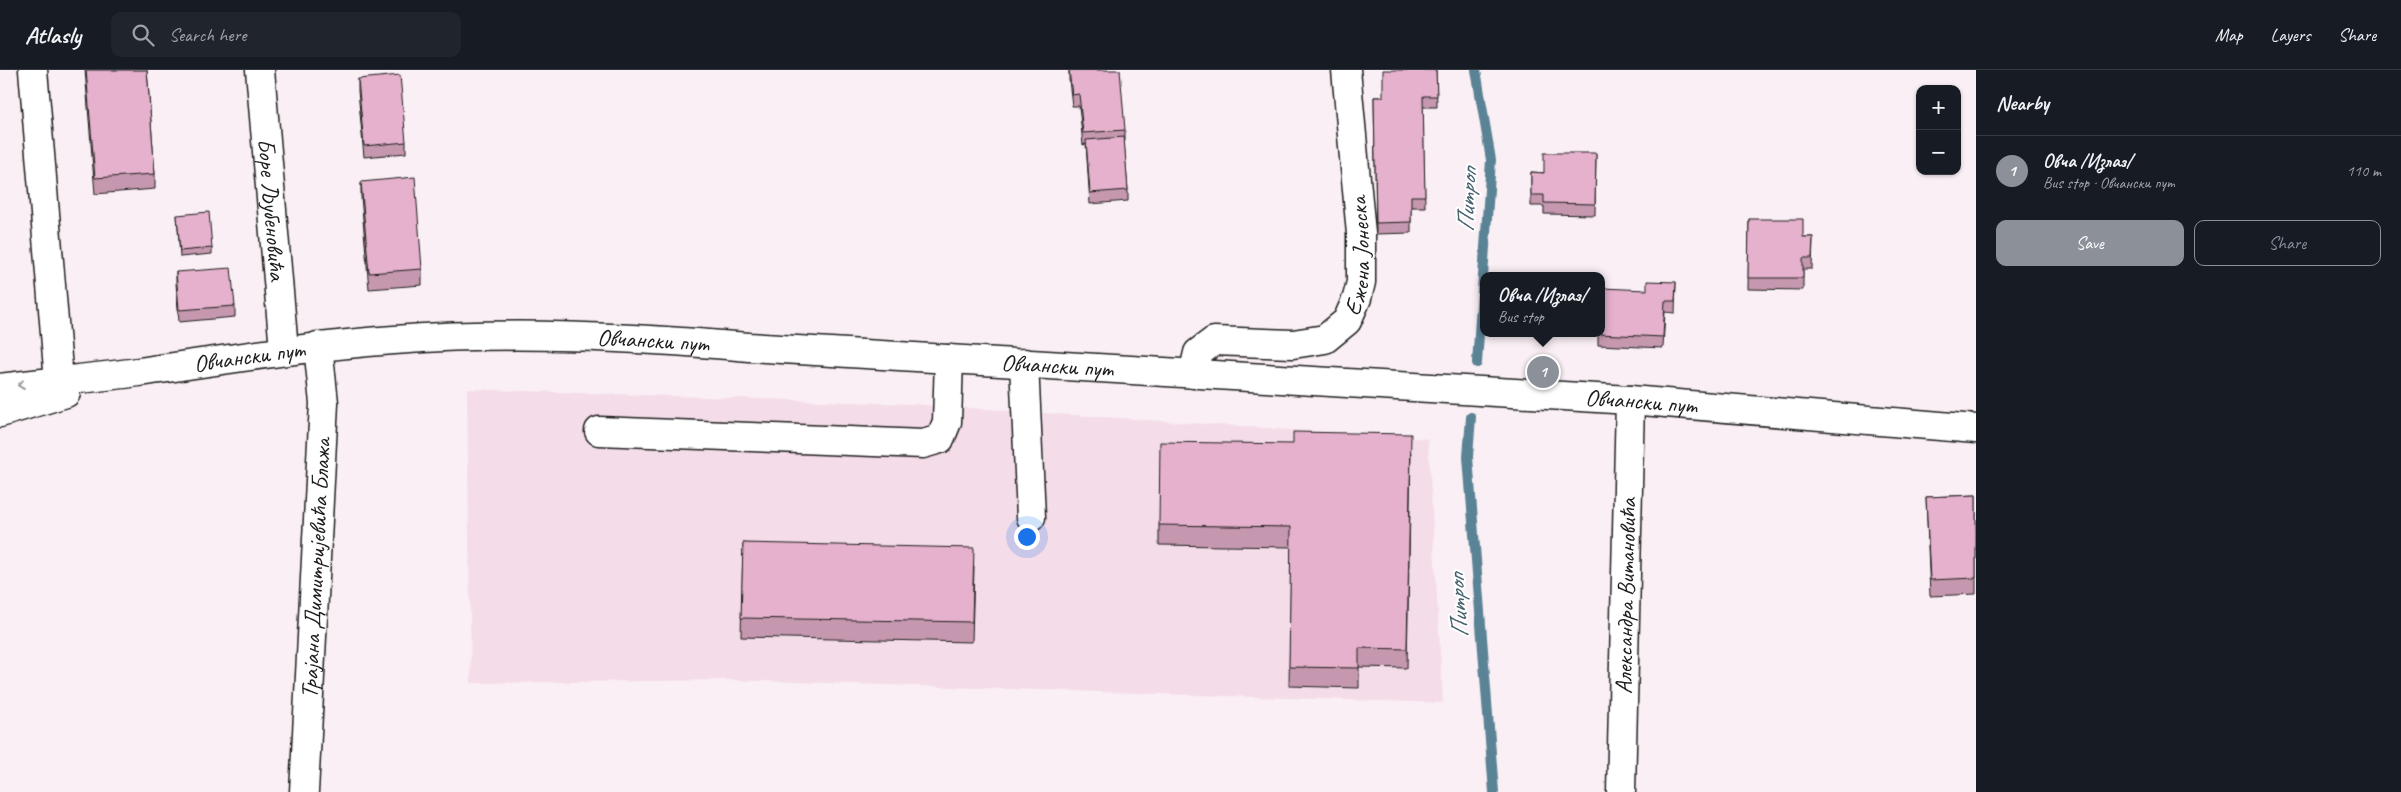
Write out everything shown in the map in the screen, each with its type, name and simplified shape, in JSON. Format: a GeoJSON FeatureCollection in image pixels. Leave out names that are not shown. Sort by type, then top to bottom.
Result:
{"type":"FeatureCollection","features":[{"type":"Feature","properties":{"kind":"street"},"geometry":{"type":"LineString","coordinates":[[33,70],[59,381]]}},
{"type":"Feature","properties":{"kind":"street","name":"Боре Љубеновића"},"geometry":{"type":"LineString","coordinates":[[260,70],[284,350]]}},
{"type":"Feature","properties":{"kind":"street","name":"Ежена Јонеска"},"geometry":{"type":"LineString","coordinates":[[1193,374],[1198,353],[1214,341],[1293,344],[1325,339],[1347,321],[1358,298],[1361,282],[1361,234],[1346,70]]}},
{"type":"Feature","properties":{"kind":"street","name":"Овчански пут"},"geometry":{"type":"LineString","coordinates":[[0,388],[139,372],[318,346],[472,336],[555,335],[646,338],[949,359],[1630,400],[1976,429]]}},
{"type":"Feature","properties":{"kind":"street","name":"Трајана Димитријевића Блажа"},"geometry":{"type":"LineString","coordinates":[[304,792],[324,403],[318,346]]}},
{"type":"Feature","properties":{"kind":"street"},"geometry":{"type":"LineString","coordinates":[[599,431],[924,444],[940,439],[947,422],[949,359]]}},
{"type":"Feature","properties":{"kind":"street"},"geometry":{"type":"LineString","coordinates":[[1024,363],[1032,517]]}},
{"type":"Feature","properties":{"kind":"street","name":"Овчански пут"},"geometry":{"type":"LineString","coordinates":[[0,413],[139,372]]}},
{"type":"Feature","properties":{"kind":"street","name":"Александра Витановића"},"geometry":{"type":"LineString","coordinates":[[1621,792],[1630,400]]}},
{"type":"Feature","properties":{"kind":"shaded area"},"geometry":{"type":"Polygon","coordinates":[[[467,389],[911,404],[1428,439],[1443,703],[729,680],[471,683],[467,389]]]}},
{"type":"Feature","properties":{"kind":"building"},"geometry":{"type":"Polygon","coordinates":[[[86,70],[147,70],[155,174],[95,178],[86,70]]]}},
{"type":"Feature","properties":{"kind":"building"},"geometry":{"type":"Polygon","coordinates":[[[1069,70],[1120,70],[1125,130],[1083,133],[1079,94],[1072,95],[1069,70]]]}},
{"type":"Feature","properties":{"kind":"building"},"geometry":{"type":"Polygon","coordinates":[[[1383,70],[1436,70],[1437,96],[1423,96],[1425,196],[1411,196],[1411,222],[1376,223],[1374,97],[1383,97],[1383,70]]]}},
{"type":"Feature","properties":{"kind":"building"},"geometry":{"type":"Polygon","coordinates":[[[400,75],[406,142],[364,146],[358,79],[400,75]]]}},
{"type":"Feature","properties":{"kind":"building"},"geometry":{"type":"Polygon","coordinates":[[[1124,137],[1128,190],[1090,193],[1086,140],[1124,137]]]}},
{"type":"Feature","properties":{"kind":"building"},"geometry":{"type":"Polygon","coordinates":[[[1544,153],[1596,153],[1595,204],[1544,203],[1544,195],[1531,195],[1531,172],[1544,173],[1544,153]]]}},
{"type":"Feature","properties":{"kind":"building"},"geometry":{"type":"Polygon","coordinates":[[[415,177],[422,269],[369,273],[361,182],[415,177]]]}},
{"type":"Feature","properties":{"kind":"building"},"geometry":{"type":"Polygon","coordinates":[[[209,212],[212,248],[180,251],[177,215],[209,212]]]}},
{"type":"Feature","properties":{"kind":"building"},"geometry":{"type":"Polygon","coordinates":[[[1749,219],[1803,219],[1803,237],[1813,237],[1812,258],[1803,258],[1803,278],[1748,278],[1749,219]]]}},
{"type":"Feature","properties":{"kind":"building"},"geometry":{"type":"Polygon","coordinates":[[[231,268],[235,306],[179,310],[176,272],[231,268]]]}},
{"type":"Feature","properties":{"kind":"building"},"geometry":{"type":"Polygon","coordinates":[[[1647,281],[1676,282],[1675,301],[1665,301],[1663,337],[1605,334],[1605,288],[1647,290],[1647,281]]]}},
{"type":"Feature","properties":{"kind":"building"},"geometry":{"type":"Polygon","coordinates":[[[1293,432],[1411,434],[1407,649],[1359,648],[1359,668],[1289,667],[1291,527],[1159,525],[1160,442],[1293,444],[1293,432]]]}},
{"type":"Feature","properties":{"kind":"building"},"geometry":{"type":"Polygon","coordinates":[[[1976,495],[1976,578],[1930,580],[1926,497],[1976,495]]]}},
{"type":"Feature","properties":{"kind":"building"},"geometry":{"type":"Polygon","coordinates":[[[743,543],[974,548],[972,622],[741,618],[743,543]]]}},
{"type":"Feature","properties":{"kind":"waterway","name":"Питроп"},"geometry":{"type":"LineString","coordinates":[[1476,70],[1491,160],[1483,272]]}},
{"type":"Feature","properties":{"kind":"waterway","name":"Питроп"},"geometry":{"type":"LineString","coordinates":[[1477,363],[1480,320]]}},
{"type":"Feature","properties":{"kind":"waterway","name":"Питроп"},"geometry":{"type":"LineString","coordinates":[[1471,417],[1468,457],[1494,792]]}},
{"type":"Feature","properties":{"kind":"place","name":"Овча /Излаз/"},"geometry":{"type":"Point","coordinates":[1543,372]}}]}
